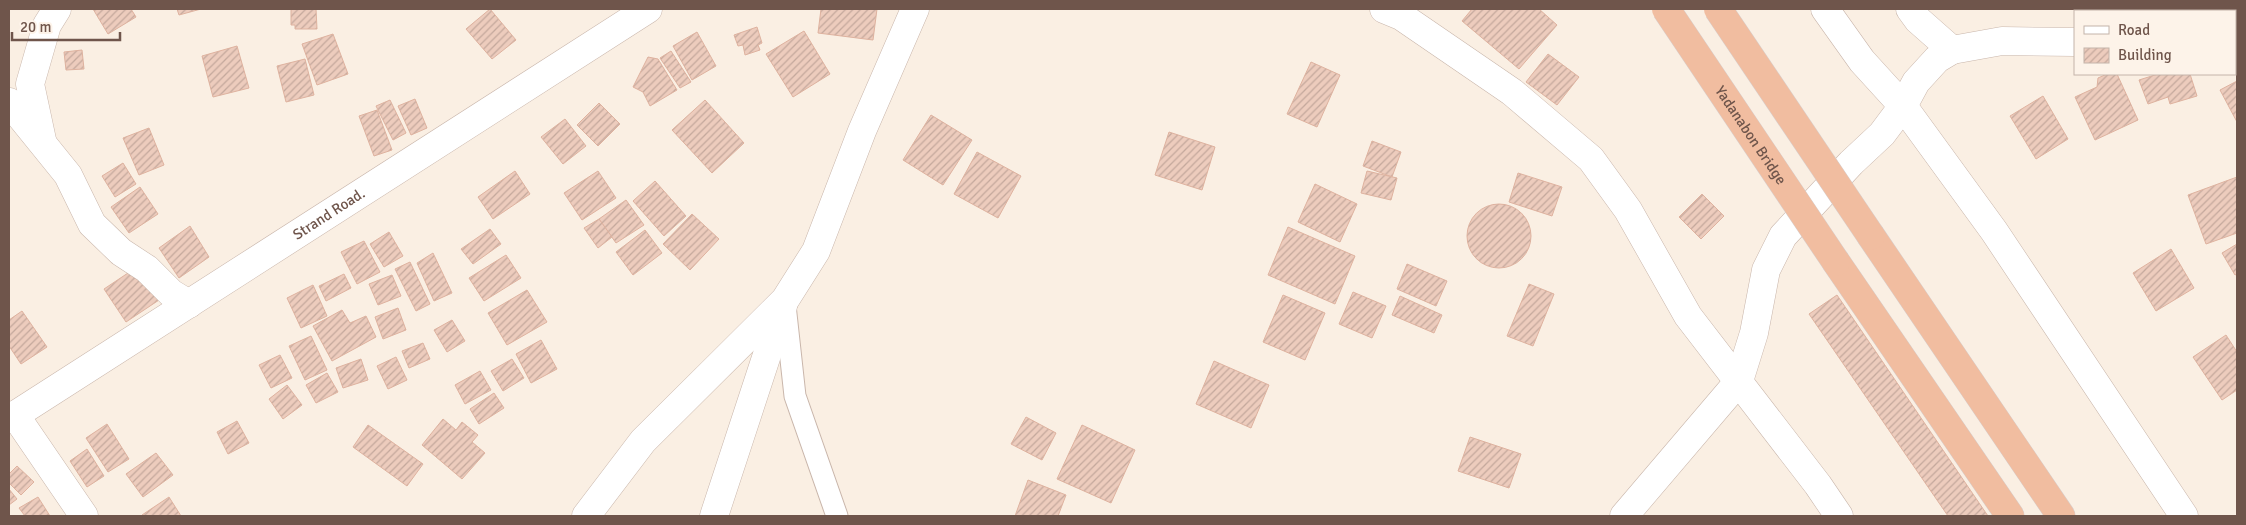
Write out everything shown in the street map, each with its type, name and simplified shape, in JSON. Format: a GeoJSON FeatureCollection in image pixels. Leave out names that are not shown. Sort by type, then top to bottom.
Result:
{"type":"FeatureCollection","features":[{"type":"Feature","properties":{"kind":"highway","name":"Yadanabon Bridge"},"geometry":{"type":"LineString","coordinates":[[1666,9],[2010,516]]}},
{"type":"Feature","properties":{"kind":"highway"},"geometry":{"type":"LineString","coordinates":[[1718,9],[2061,516]]}},
{"type":"Feature","properties":{"kind":"street"},"geometry":{"type":"LineString","coordinates":[[43,144],[30,84],[47,26],[57,9]]}},
{"type":"Feature","properties":{"kind":"street","name":"Strand Road."},"geometry":{"type":"LineString","coordinates":[[12,417],[648,9]]}},
{"type":"Feature","properties":{"kind":"street"},"geometry":{"type":"LineString","coordinates":[[586,516],[644,441],[784,300],[816,251],[862,131],[915,9]]}},
{"type":"Feature","properties":{"kind":"street"},"geometry":{"type":"LineString","coordinates":[[1384,9],[1401,16],[1512,92],[1591,159],[1628,210],[1688,316],[1818,485],[1839,516]]}},
{"type":"Feature","properties":{"kind":"street"},"geometry":{"type":"LineString","coordinates":[[1825,9],[1862,61],[1903,106],[1994,231],[2184,516]]}},
{"type":"Feature","properties":{"kind":"street"},"geometry":{"type":"LineString","coordinates":[[1910,9],[1918,20],[1952,50]]}},
{"type":"Feature","properties":{"kind":"street"},"geometry":{"type":"LineString","coordinates":[[1624,516],[1739,381],[1754,333],[1766,270],[1783,236],[1851,163],[1882,134],[1903,106],[1916,82],[1937,59],[1952,50],[2002,41],[2074,42]]}},
{"type":"Feature","properties":{"kind":"street"},"geometry":{"type":"LineString","coordinates":[[9,102],[68,175],[92,224],[121,252],[147,269],[171,293],[189,304]]}},
{"type":"Feature","properties":{"kind":"street"},"geometry":{"type":"LineString","coordinates":[[714,516],[784,300]]}},
{"type":"Feature","properties":{"kind":"street"},"geometry":{"type":"LineString","coordinates":[[12,417],[84,516]]}},
{"type":"Feature","properties":{"kind":"lane"},"geometry":{"type":"LineString","coordinates":[[784,300],[795,396],[837,516]]}},
{"type":"Feature","properties":{"kind":"building"},"geometry":{"type":"Polygon","coordinates":[[[93,9],[131,9],[136,17],[108,34],[93,9]]]}},
{"type":"Feature","properties":{"kind":"building"},"geometry":{"type":"Polygon","coordinates":[[[177,9],[201,9],[179,15],[177,9]]]}},
{"type":"Feature","properties":{"kind":"building"},"geometry":{"type":"Polygon","coordinates":[[[291,9],[316,9],[317,29],[295,29],[295,25],[291,25],[291,9]]]}},
{"type":"Feature","properties":{"kind":"building"},"geometry":{"type":"Polygon","coordinates":[[[490,9],[516,40],[492,59],[466,29],[490,9]]]}},
{"type":"Feature","properties":{"kind":"building"},"geometry":{"type":"Polygon","coordinates":[[[821,9],[877,9],[873,40],[818,33],[821,9]]]}},
{"type":"Feature","properties":{"kind":"building"},"geometry":{"type":"Polygon","coordinates":[[[1472,9],[1539,9],[1557,25],[1519,69],[1462,21],[1472,9]]]}},
{"type":"Feature","properties":{"kind":"building"},"geometry":{"type":"Polygon","coordinates":[[[2084,9],[2144,10],[2086,10],[2084,9]]]}},
{"type":"Feature","properties":{"kind":"building"},"geometry":{"type":"Polygon","coordinates":[[[757,27],[762,43],[758,45],[760,50],[745,55],[743,45],[738,46],[734,35],[757,27]]]}},
{"type":"Feature","properties":{"kind":"building"},"geometry":{"type":"Polygon","coordinates":[[[804,31],[830,74],[793,97],[766,54],[804,31]]]}},
{"type":"Feature","properties":{"kind":"building"},"geometry":{"type":"Polygon","coordinates":[[[697,32],[716,66],[692,80],[673,46],[697,32]]]}},
{"type":"Feature","properties":{"kind":"building"},"geometry":{"type":"Polygon","coordinates":[[[333,34],[348,74],[317,85],[302,44],[333,34]]]}},
{"type":"Feature","properties":{"kind":"building"},"geometry":{"type":"Polygon","coordinates":[[[237,46],[249,88],[213,97],[202,56],[237,46]]]}},
{"type":"Feature","properties":{"kind":"building"},"geometry":{"type":"Polygon","coordinates":[[[82,50],[84,69],[66,70],[64,52],[82,50]]]}},
{"type":"Feature","properties":{"kind":"building"},"geometry":{"type":"Polygon","coordinates":[[[671,51],[691,82],[680,88],[660,58],[671,51]]]}},
{"type":"Feature","properties":{"kind":"building"},"geometry":{"type":"Polygon","coordinates":[[[1548,54],[1579,77],[1557,105],[1526,82],[1548,54]]]}},
{"type":"Feature","properties":{"kind":"building"},"geometry":{"type":"Polygon","coordinates":[[[648,57],[658,59],[677,90],[650,106],[643,92],[633,87],[648,57]]]}},
{"type":"Feature","properties":{"kind":"building"},"geometry":{"type":"Polygon","coordinates":[[[305,59],[314,95],[286,102],[277,66],[305,59]]]}},
{"type":"Feature","properties":{"kind":"building"},"geometry":{"type":"Polygon","coordinates":[[[1311,62],[1340,75],[1317,127],[1287,114],[1311,62]]]}},
{"type":"Feature","properties":{"kind":"building"},"geometry":{"type":"Polygon","coordinates":[[[2105,75],[2117,75],[2138,120],[2095,140],[2075,97],[2097,87],[2098,78],[2105,75]]]}},
{"type":"Feature","properties":{"kind":"building"},"geometry":{"type":"Polygon","coordinates":[[[2155,75],[2190,75],[2197,96],[2170,104],[2168,97],[2148,104],[2139,80],[2155,75]]]}},
{"type":"Feature","properties":{"kind":"building"},"geometry":{"type":"Polygon","coordinates":[[[2237,81],[2237,122],[2220,90],[2237,81]]]}},
{"type":"Feature","properties":{"kind":"building"},"geometry":{"type":"Polygon","coordinates":[[[2043,96],[2068,139],[2036,159],[2010,116],[2043,96]]]}},
{"type":"Feature","properties":{"kind":"building"},"geometry":{"type":"Polygon","coordinates":[[[415,99],[427,128],[411,135],[398,106],[415,99]]]}},
{"type":"Feature","properties":{"kind":"building"},"geometry":{"type":"Polygon","coordinates":[[[390,100],[406,133],[393,140],[376,106],[390,100]]]}},
{"type":"Feature","properties":{"kind":"building"},"geometry":{"type":"Polygon","coordinates":[[[705,100],[744,143],[712,173],[672,130],[705,100]]]}},
{"type":"Feature","properties":{"kind":"building"},"geometry":{"type":"Polygon","coordinates":[[[599,103],[620,124],[598,146],[577,125],[599,103]]]}},
{"type":"Feature","properties":{"kind":"building"},"geometry":{"type":"Polygon","coordinates":[[[377,110],[392,150],[374,156],[359,116],[377,110]]]}},
{"type":"Feature","properties":{"kind":"building"},"geometry":{"type":"Polygon","coordinates":[[[931,115],[972,140],[943,185],[903,160],[931,115]]]}},
{"type":"Feature","properties":{"kind":"building"},"geometry":{"type":"Polygon","coordinates":[[[565,119],[586,146],[563,164],[541,137],[565,119]]]}},
{"type":"Feature","properties":{"kind":"building"},"geometry":{"type":"Polygon","coordinates":[[[149,128],[164,165],[139,175],[123,138],[149,128]]]}},
{"type":"Feature","properties":{"kind":"building"},"geometry":{"type":"Polygon","coordinates":[[[1169,132],[1215,147],[1202,190],[1155,175],[1169,132]]]}},
{"type":"Feature","properties":{"kind":"building"},"geometry":{"type":"Polygon","coordinates":[[[1372,141],[1401,152],[1392,177],[1363,166],[1372,141]]]}},
{"type":"Feature","properties":{"kind":"building"},"geometry":{"type":"Polygon","coordinates":[[[977,152],[1021,176],[998,218],[954,194],[977,152]]]}},
{"type":"Feature","properties":{"kind":"building"},"geometry":{"type":"Polygon","coordinates":[[[123,163],[136,184],[115,197],[102,176],[123,163]]]}},
{"type":"Feature","properties":{"kind":"building"},"geometry":{"type":"Polygon","coordinates":[[[515,171],[530,194],[493,219],[478,197],[515,171]]]}},
{"type":"Feature","properties":{"kind":"building"},"geometry":{"type":"Polygon","coordinates":[[[598,171],[616,198],[582,220],[564,193],[598,171]]]}},
{"type":"Feature","properties":{"kind":"building"},"geometry":{"type":"Polygon","coordinates":[[[1367,171],[1397,178],[1391,200],[1361,193],[1367,171]]]}},
{"type":"Feature","properties":{"kind":"building"},"geometry":{"type":"Polygon","coordinates":[[[1518,173],[1562,187],[1552,216],[1509,202],[1518,173]]]}},
{"type":"Feature","properties":{"kind":"building"},"geometry":{"type":"Polygon","coordinates":[[[2237,177],[2237,233],[2206,244],[2188,195],[2237,177]]]}},
{"type":"Feature","properties":{"kind":"building"},"geometry":{"type":"Polygon","coordinates":[[[655,181],[686,216],[664,236],[633,201],[655,181]]]}},
{"type":"Feature","properties":{"kind":"building"},"geometry":{"type":"Polygon","coordinates":[[[1315,184],[1357,204],[1340,242],[1298,222],[1315,184]]]}},
{"type":"Feature","properties":{"kind":"building"},"geometry":{"type":"Polygon","coordinates":[[[140,187],[158,214],[129,233],[111,207],[140,187]]]}},
{"type":"Feature","properties":{"kind":"building"},"geometry":{"type":"Polygon","coordinates":[[[1702,194],[1724,216],[1701,239],[1679,217],[1702,194]]]}},
{"type":"Feature","properties":{"kind":"building"},"geometry":{"type":"Polygon","coordinates":[[[626,200],[644,225],[616,243],[599,219],[626,200]]]}},
{"type":"Feature","properties":{"kind":"building"},"geometry":{"type":"Polygon","coordinates":[[[1499,204],[1511,207],[1522,213],[1528,224],[1531,236],[1528,248],[1522,259],[1511,265],[1499,268],[1487,265],[1476,259],[1470,248],[1467,236],[1470,224],[1476,213],[1487,207],[1499,204]]]}},
{"type":"Feature","properties":{"kind":"building"},"geometry":{"type":"Polygon","coordinates":[[[692,214],[719,239],[690,270],[663,244],[692,214]]]}},
{"type":"Feature","properties":{"kind":"building"},"geometry":{"type":"Polygon","coordinates":[[[599,219],[612,237],[598,248],[584,228],[599,219]]]}},
{"type":"Feature","properties":{"kind":"building"},"geometry":{"type":"Polygon","coordinates":[[[190,226],[209,257],[179,278],[159,248],[190,226]]]}},
{"type":"Feature","properties":{"kind":"building"},"geometry":{"type":"Polygon","coordinates":[[[1288,227],[1355,256],[1335,304],[1268,275],[1288,227]]]}},
{"type":"Feature","properties":{"kind":"building"},"geometry":{"type":"Polygon","coordinates":[[[490,229],[501,244],[473,264],[461,249],[490,229]]]}},
{"type":"Feature","properties":{"kind":"building"},"geometry":{"type":"Polygon","coordinates":[[[645,230],[662,253],[633,275],[616,252],[645,230]]]}},
{"type":"Feature","properties":{"kind":"building"},"geometry":{"type":"Polygon","coordinates":[[[389,232],[403,256],[384,267],[370,244],[389,232]]]}},
{"type":"Feature","properties":{"kind":"building"},"geometry":{"type":"Polygon","coordinates":[[[364,241],[380,272],[357,284],[341,252],[364,241]]]}},
{"type":"Feature","properties":{"kind":"building"},"geometry":{"type":"Polygon","coordinates":[[[2237,244],[2237,274],[2235,275],[2222,253],[2237,244]]]}},
{"type":"Feature","properties":{"kind":"building"},"geometry":{"type":"Polygon","coordinates":[[[2171,249],[2194,288],[2156,311],[2133,273],[2171,249]]]}},
{"type":"Feature","properties":{"kind":"building"},"geometry":{"type":"Polygon","coordinates":[[[433,253],[452,293],[434,301],[417,263],[433,253]]]}},
{"type":"Feature","properties":{"kind":"building"},"geometry":{"type":"Polygon","coordinates":[[[506,255],[521,278],[484,301],[469,278],[506,255]]]}},
{"type":"Feature","properties":{"kind":"building"},"geometry":{"type":"Polygon","coordinates":[[[410,262],[430,304],[416,311],[395,269],[410,262]]]}},
{"type":"Feature","properties":{"kind":"building"},"geometry":{"type":"Polygon","coordinates":[[[1407,264],[1447,281],[1436,306],[1397,289],[1407,264]]]}},
{"type":"Feature","properties":{"kind":"building"},"geometry":{"type":"Polygon","coordinates":[[[137,267],[159,300],[126,322],[104,289],[137,267]]]}},
{"type":"Feature","properties":{"kind":"building"},"geometry":{"type":"Polygon","coordinates":[[[344,274],[351,288],[326,301],[319,286],[344,274]]]}},
{"type":"Feature","properties":{"kind":"building"},"geometry":{"type":"Polygon","coordinates":[[[392,275],[401,296],[378,305],[369,284],[392,275]]]}},
{"type":"Feature","properties":{"kind":"building"},"geometry":{"type":"Polygon","coordinates":[[[1529,284],[1554,294],[1533,346],[1507,336],[1529,284]]]}},
{"type":"Feature","properties":{"kind":"building"},"geometry":{"type":"Polygon","coordinates":[[[313,285],[327,316],[301,328],[287,298],[313,285]]]}},
{"type":"Feature","properties":{"kind":"building"},"geometry":{"type":"Polygon","coordinates":[[[527,290],[547,322],[507,345],[488,313],[527,290]]]}},
{"type":"Feature","properties":{"kind":"building"},"geometry":{"type":"Polygon","coordinates":[[[1353,292],[1386,306],[1372,338],[1339,324],[1353,292]]]}},
{"type":"Feature","properties":{"kind":"building"},"geometry":{"type":"Polygon","coordinates":[[[1283,295],[1325,313],[1305,360],[1263,342],[1283,295]]]}},
{"type":"Feature","properties":{"kind":"building"},"geometry":{"type":"Polygon","coordinates":[[[1837,295],[1988,516],[1948,516],[1809,314],[1837,295]]]}},
{"type":"Feature","properties":{"kind":"building"},"geometry":{"type":"Polygon","coordinates":[[[1400,296],[1442,315],[1434,333],[1392,315],[1400,296]]]}},
{"type":"Feature","properties":{"kind":"building"},"geometry":{"type":"Polygon","coordinates":[[[398,308],[406,330],[383,339],[375,317],[398,308]]]}},
{"type":"Feature","properties":{"kind":"building"},"geometry":{"type":"Polygon","coordinates":[[[342,310],[350,323],[366,316],[376,337],[332,361],[313,326],[342,310]]]}},
{"type":"Feature","properties":{"kind":"building"},"geometry":{"type":"Polygon","coordinates":[[[22,311],[47,347],[21,364],[9,346],[9,320],[22,311]]]}},
{"type":"Feature","properties":{"kind":"building"},"geometry":{"type":"Polygon","coordinates":[[[452,320],[465,341],[447,352],[434,330],[452,320]]]}},
{"type":"Feature","properties":{"kind":"building"},"geometry":{"type":"Polygon","coordinates":[[[2226,335],[2237,352],[2237,390],[2222,400],[2193,357],[2226,335]]]}},
{"type":"Feature","properties":{"kind":"building"},"geometry":{"type":"Polygon","coordinates":[[[311,336],[327,370],[305,380],[289,346],[311,336]]]}},
{"type":"Feature","properties":{"kind":"building"},"geometry":{"type":"Polygon","coordinates":[[[541,340],[557,369],[531,383],[516,354],[541,340]]]}},
{"type":"Feature","properties":{"kind":"building"},"geometry":{"type":"Polygon","coordinates":[[[423,343],[430,359],[409,368],[402,351],[423,343]]]}},
{"type":"Feature","properties":{"kind":"building"},"geometry":{"type":"Polygon","coordinates":[[[280,355],[292,378],[271,388],[259,365],[280,355]]]}},
{"type":"Feature","properties":{"kind":"building"},"geometry":{"type":"Polygon","coordinates":[[[396,357],[407,380],[388,389],[377,366],[396,357]]]}},
{"type":"Feature","properties":{"kind":"building"},"geometry":{"type":"Polygon","coordinates":[[[361,359],[368,380],[343,388],[336,368],[361,359]]]}},
{"type":"Feature","properties":{"kind":"building"},"geometry":{"type":"Polygon","coordinates":[[[512,359],[524,378],[503,391],[491,371],[512,359]]]}},
{"type":"Feature","properties":{"kind":"building"},"geometry":{"type":"Polygon","coordinates":[[[1214,361],[1269,385],[1251,428],[1196,404],[1214,361]]]}},
{"type":"Feature","properties":{"kind":"building"},"geometry":{"type":"Polygon","coordinates":[[[480,371],[491,390],[465,404],[455,385],[480,371]]]}},
{"type":"Feature","properties":{"kind":"building"},"geometry":{"type":"Polygon","coordinates":[[[327,373],[338,392],[316,403],[306,385],[327,373]]]}},
{"type":"Feature","properties":{"kind":"building"},"geometry":{"type":"Polygon","coordinates":[[[287,385],[302,405],[283,419],[269,399],[287,385]]]}},
{"type":"Feature","properties":{"kind":"building"},"geometry":{"type":"Polygon","coordinates":[[[494,393],[504,408],[479,424],[470,409],[494,393]]]}},
{"type":"Feature","properties":{"kind":"building"},"geometry":{"type":"Polygon","coordinates":[[[1026,417],[1056,433],[1042,460],[1011,444],[1026,417]]]}},
{"type":"Feature","properties":{"kind":"building"},"geometry":{"type":"Polygon","coordinates":[[[443,419],[456,430],[462,422],[478,435],[472,442],[485,453],[462,479],[422,445],[443,419]]]}},
{"type":"Feature","properties":{"kind":"building"},"geometry":{"type":"Polygon","coordinates":[[[237,421],[249,443],[228,454],[217,432],[237,421]]]}},
{"type":"Feature","properties":{"kind":"building"},"geometry":{"type":"Polygon","coordinates":[[[107,424],[129,459],[108,472],[86,438],[107,424]]]}},
{"type":"Feature","properties":{"kind":"building"},"geometry":{"type":"Polygon","coordinates":[[[368,425],[423,464],[407,486],[353,447],[368,425]]]}},
{"type":"Feature","properties":{"kind":"building"},"geometry":{"type":"Polygon","coordinates":[[[1082,425],[1135,450],[1111,503],[1057,479],[1082,425]]]}},
{"type":"Feature","properties":{"kind":"building"},"geometry":{"type":"Polygon","coordinates":[[[1470,437],[1521,454],[1509,488],[1458,471],[1470,437]]]}},
{"type":"Feature","properties":{"kind":"building"},"geometry":{"type":"Polygon","coordinates":[[[87,449],[104,476],[87,487],[70,461],[87,449]]]}},
{"type":"Feature","properties":{"kind":"building"},"geometry":{"type":"Polygon","coordinates":[[[156,453],[173,475],[143,497],[126,474],[156,453]]]}},
{"type":"Feature","properties":{"kind":"building"},"geometry":{"type":"Polygon","coordinates":[[[17,466],[34,482],[21,495],[9,483],[9,474],[17,466]]]}},
{"type":"Feature","properties":{"kind":"building"},"geometry":{"type":"Polygon","coordinates":[[[1028,480],[1066,495],[1058,516],[1015,516],[1028,480]]]}},
{"type":"Feature","properties":{"kind":"building"},"geometry":{"type":"Polygon","coordinates":[[[9,489],[17,499],[9,505],[9,489]]]}},
{"type":"Feature","properties":{"kind":"building"},"geometry":{"type":"Polygon","coordinates":[[[38,497],[50,516],[25,516],[19,508],[38,497]]]}},
{"type":"Feature","properties":{"kind":"building"},"geometry":{"type":"Polygon","coordinates":[[[169,497],[181,516],[142,515],[169,497]]]}}]}
